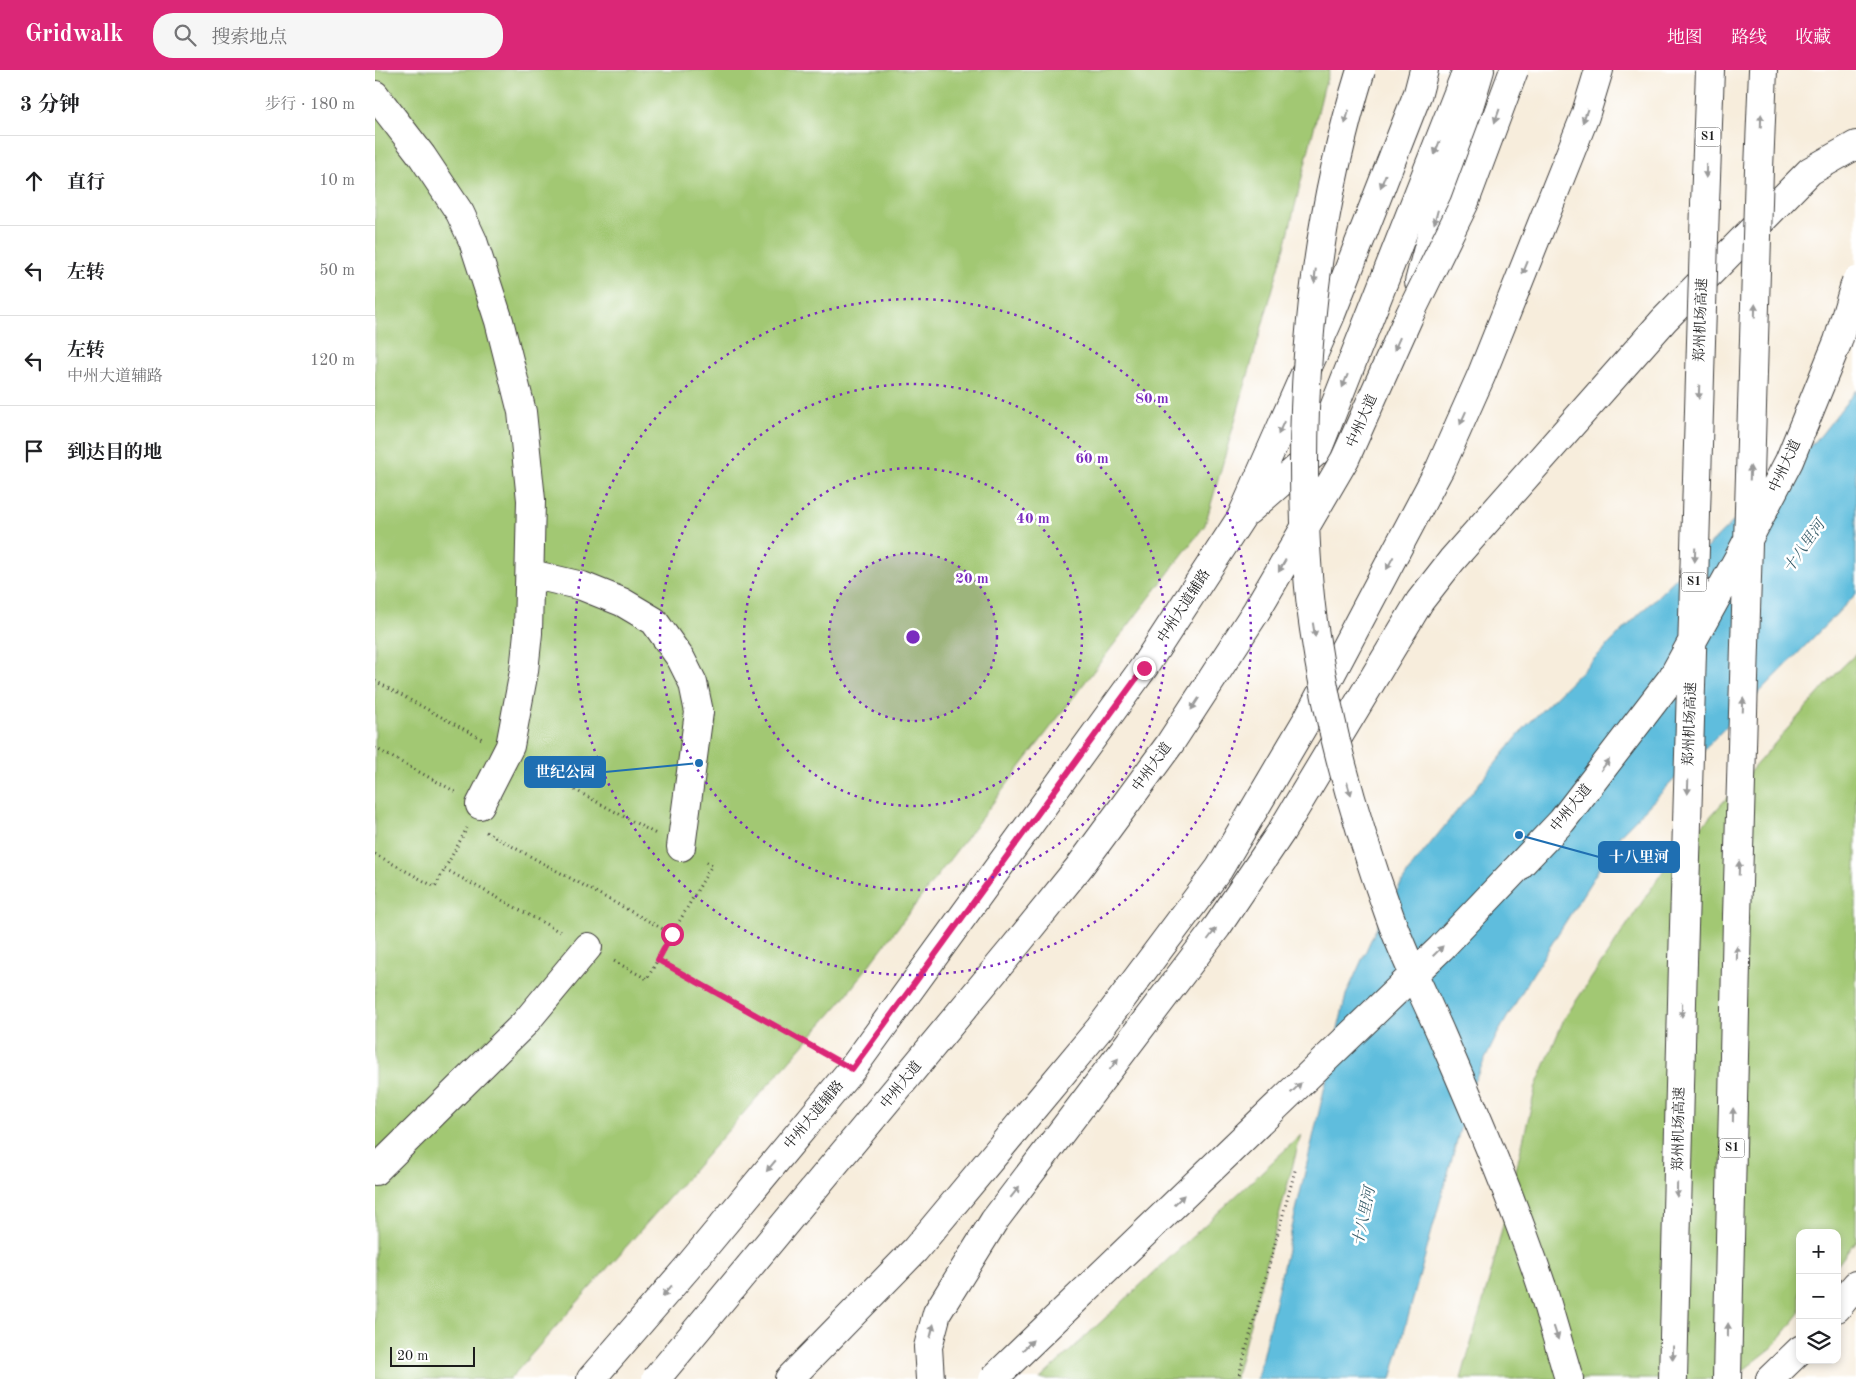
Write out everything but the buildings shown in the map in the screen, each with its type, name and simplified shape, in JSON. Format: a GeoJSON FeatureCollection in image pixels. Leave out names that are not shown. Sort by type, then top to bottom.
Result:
{"type":"FeatureCollection","features":[{"type":"Feature","properties":{"kind":"main road"},"geometry":{"type":"LineString","coordinates":[[1361,70],[1346,119],[1326,203],[1306,382],[1305,501],[1308,574],[1314,630],[1340,757],[1391,921],[1498,1165],[1542,1287],[1569,1379]]}},
{"type":"Feature","properties":{"kind":"main road"},"geometry":{"type":"LineString","coordinates":[[1241,518],[1329,317],[1418,93],[1424,70]]}},
{"type":"Feature","properties":{"kind":"main road"},"geometry":{"type":"LineString","coordinates":[[1241,518],[1317,451],[1467,70]]}},
{"type":"Feature","properties":{"kind":"main road"},"geometry":{"type":"LineString","coordinates":[[1410,314],[1440,203],[1480,70]]}},
{"type":"Feature","properties":{"kind":"main road","name":"中州大道"},"geometry":{"type":"LineString","coordinates":[[656,1379],[1080,866],[1169,745],[1255,613],[1345,459],[1410,314],[1464,204],[1514,70]]}},
{"type":"Feature","properties":{"kind":"main road"},"geometry":{"type":"LineString","coordinates":[[789,1379],[915,1250],[1100,1028],[1219,869],[1308,718],[1441,468],[1481,376],[1585,116],[1599,70]]}},
{"type":"Feature","properties":{"kind":"main road","name":"郑州机场高速"},"geometry":{"type":"LineString","coordinates":[[1673,1379],[1683,962],[1710,70]]}},
{"type":"Feature","properties":{"kind":"main road","name":"S1"},"geometry":{"type":"LineString","coordinates":[[1727,1379],[1737,916],[1763,70]]}},
{"type":"Feature","properties":{"kind":"main road"},"geometry":{"type":"LineString","coordinates":[[375,94],[422,156],[460,213],[473,241],[499,321],[520,403],[528,453],[531,574],[524,671],[510,746],[475,814]]}},
{"type":"Feature","properties":{"kind":"main road"},"geometry":{"type":"LineString","coordinates":[[930,1379],[928,1347],[937,1314],[994,1221],[1217,927],[1281,832],[1420,602],[1453,560],[1664,320],[1810,171],[1856,145]]}},
{"type":"Feature","properties":{"kind":"main road","name":"中州大道"},"geometry":{"type":"LineString","coordinates":[[993,1379],[1441,948],[1562,822],[1672,678],[1789,461],[1838,341],[1856,281]]}},
{"type":"Feature","properties":{"kind":"main road"},"geometry":{"type":"LineString","coordinates":[[1838,341],[1856,296]]}},
{"type":"Feature","properties":{"kind":"main road","name":"中州大道辅路"},"geometry":{"type":"LineString","coordinates":[[591,1379],[688,1267],[852,1069],[1144,668],[1241,518]]}},
{"type":"Feature","properties":{"kind":"main road"},"geometry":{"type":"LineString","coordinates":[[531,574],[582,586],[622,602],[654,621],[681,660],[693,683],[699,712],[681,847]]}},
{"type":"Feature","properties":{"kind":"main road"},"geometry":{"type":"LineString","coordinates":[[375,1171],[524,1024],[587,947]]}},
{"type":"Feature","properties":{"kind":"main road"},"geometry":{"type":"LineString","coordinates":[[1841,1303],[1856,1285]]}},
{"type":"Feature","properties":{"kind":"main road"},"geometry":{"type":"LineString","coordinates":[[1770,1379],[1796,1354]]}},
{"type":"Feature","properties":{"kind":"path"},"geometry":{"type":"LineString","coordinates":[[375,681],[712,864],[647,979],[445,869]]}},
{"type":"Feature","properties":{"kind":"path"},"geometry":{"type":"LineString","coordinates":[[375,748],[475,814],[672,934]]}},
{"type":"Feature","properties":{"kind":"path"},"geometry":{"type":"LineString","coordinates":[[375,854],[435,887],[475,814]]}},
{"type":"Feature","properties":{"kind":"path"},"geometry":{"type":"LineString","coordinates":[[658,960],[852,1069]]}},
{"type":"Feature","properties":{"kind":"path"},"geometry":{"type":"LineString","coordinates":[[1238,1379],[1295,1167]]}},
{"type":"Feature","properties":{"kind":"green space"},"geometry":{"type":"Polygon","coordinates":[[[375,70],[1330,70],[1324,87],[1286,243],[1205,525],[841,1002],[510,1379],[375,1379],[375,70]]]}},
{"type":"Feature","properties":{"kind":"green space"},"geometry":{"type":"Polygon","coordinates":[[[1856,654],[1856,1240],[1841,1261],[1841,1229],[1796,1229],[1796,1318],[1773,1347],[1732,1379],[1461,1379],[1493,1266],[1536,1086],[1564,1019],[1665,868],[1842,667],[1856,654]]]}},
{"type":"Feature","properties":{"kind":"green space"},"geometry":{"type":"Polygon","coordinates":[[[1301,1135],[1235,1379],[1040,1379],[1301,1135]]]}},
{"type":"Feature","properties":{"kind":"water"},"geometry":{"type":"Polygon","coordinates":[[[1856,390],[1856,594],[1621,834],[1532,975],[1498,1033],[1472,1086],[1391,1379],[1257,1379],[1346,995],[1383,913],[1413,865],[1526,726],[1821,435],[1856,390]]]}},
{"type":"Feature","properties":{"kind":"place","name":"世纪公园"},"geometry":{"type":"Point","coordinates":[699,763]}},
{"type":"Feature","properties":{"kind":"place","name":"十八里河"},"geometry":{"type":"Point","coordinates":[1519,835]}},
{"type":"Feature","properties":{"kind":"route"},"geometry":{"type":"LineString","coordinates":[[672,934],[658,960],[852,1069],[1144,668]]}}]}
